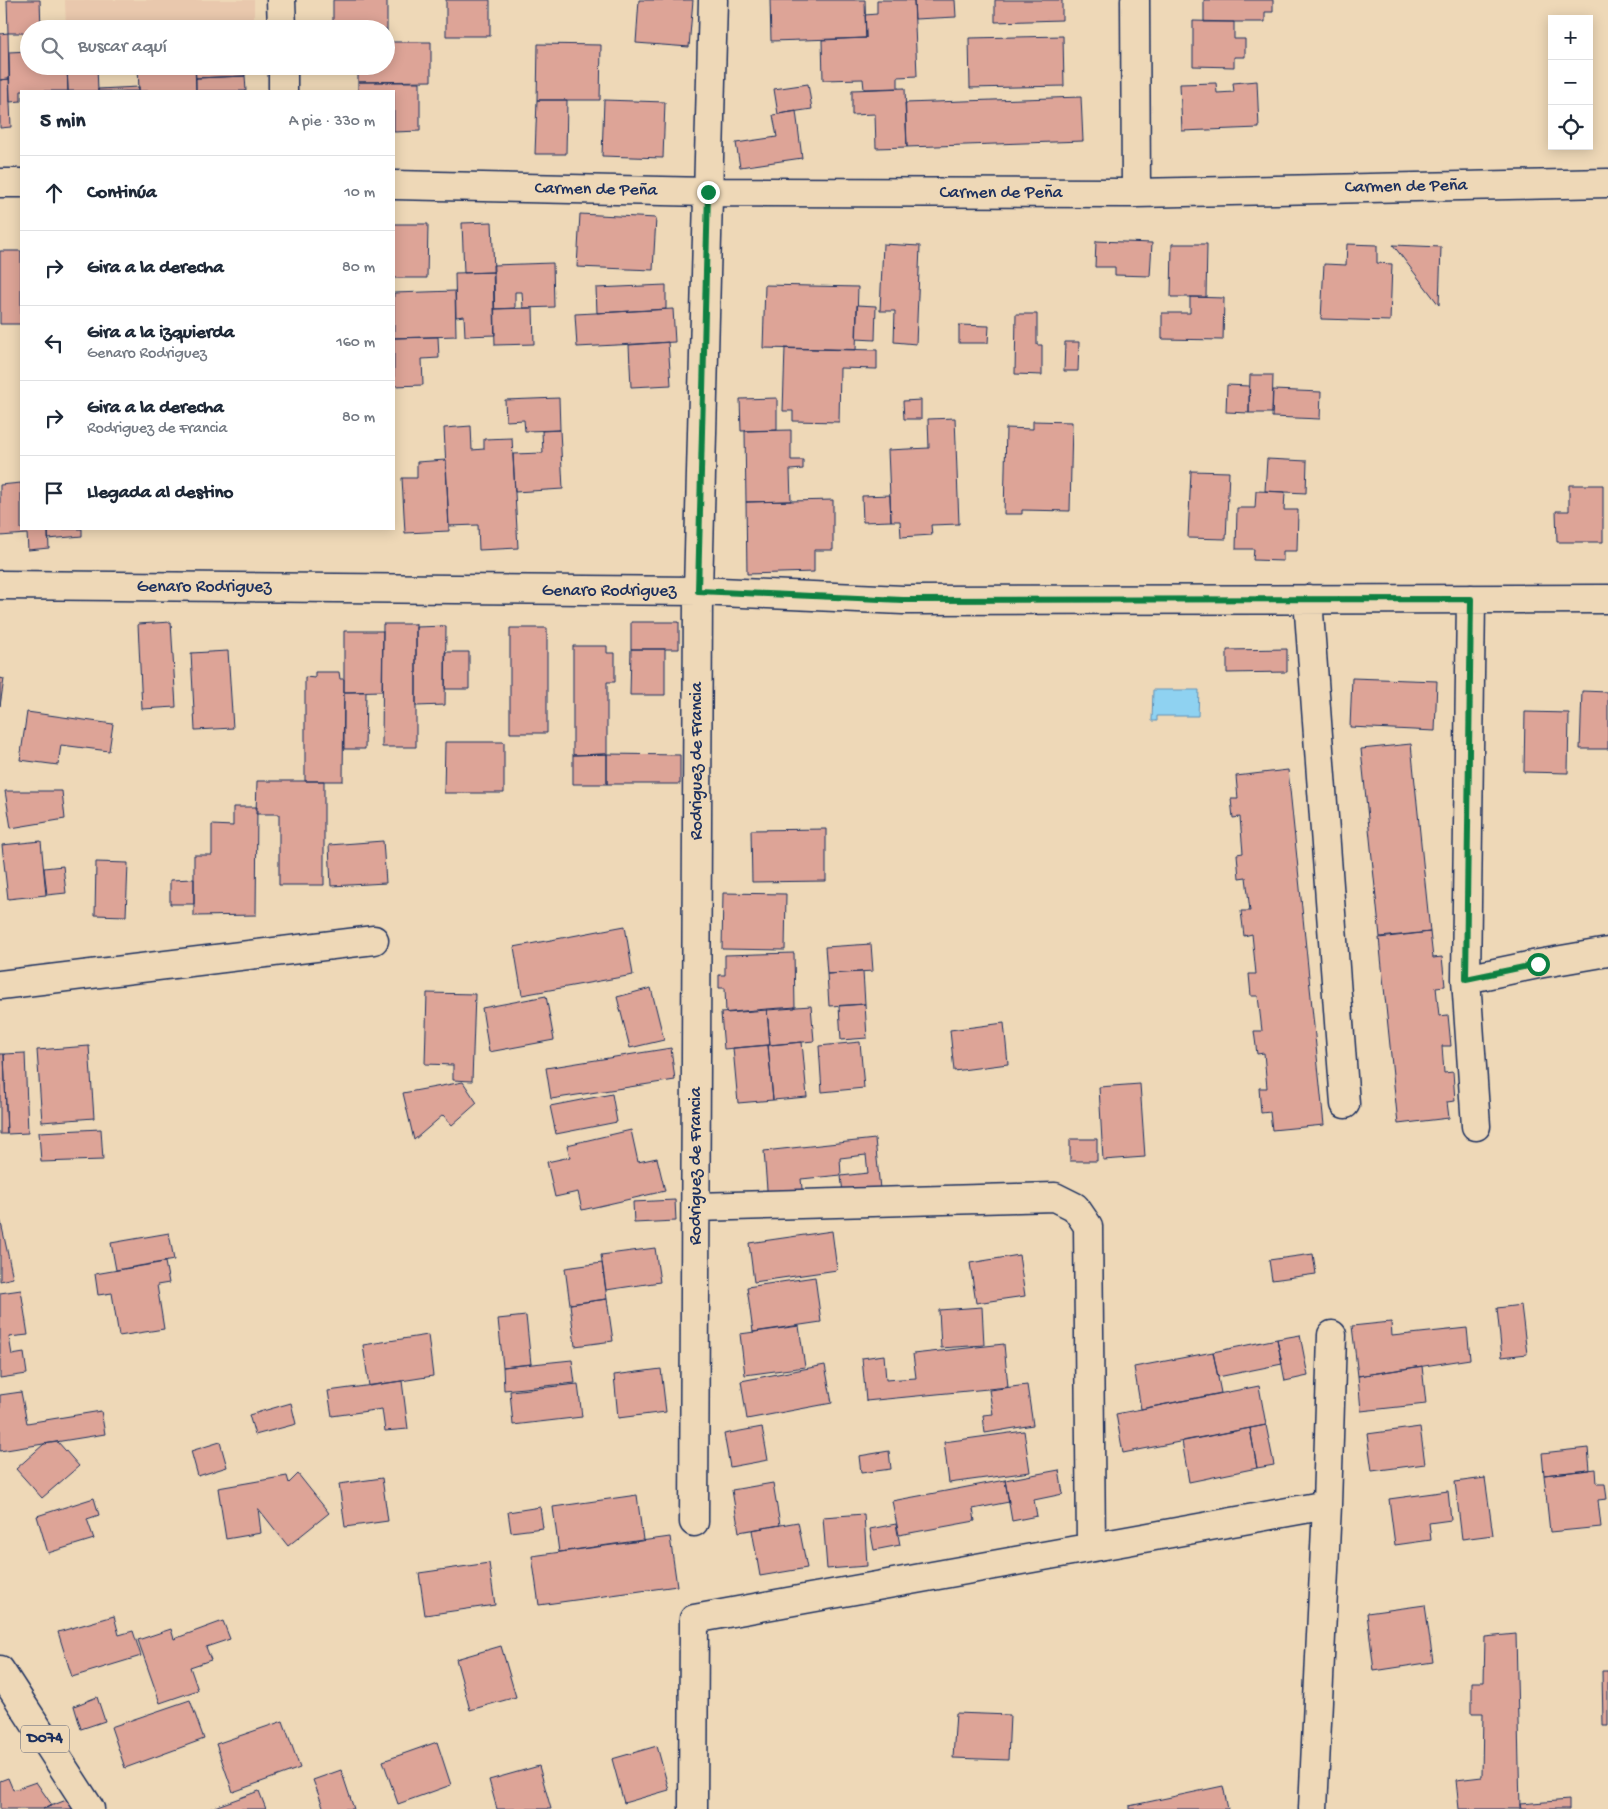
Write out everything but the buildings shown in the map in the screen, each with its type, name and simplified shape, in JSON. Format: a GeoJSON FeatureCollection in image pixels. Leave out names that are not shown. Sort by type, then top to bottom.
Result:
{"type":"FeatureCollection","features":[{"type":"Feature","properties":{"kind":"street"},"geometry":{"type":"LineString","coordinates":[[281,0],[282,20]]}},
{"type":"Feature","properties":{"kind":"street","name":"Rodriguez de Francia"},"geometry":{"type":"LineString","coordinates":[[694,1522],[698,591],[714,0]]}},
{"type":"Feature","properties":{"kind":"street"},"geometry":{"type":"LineString","coordinates":[[1135,0],[1136,193]]}},
{"type":"Feature","properties":{"kind":"street"},"geometry":{"type":"LineString","coordinates":[[283,75],[283,90]]}},
{"type":"Feature","properties":{"kind":"street","name":"Carmen de Peña"},"geometry":{"type":"LineString","coordinates":[[395,185],[708,192],[1136,193],[1608,183]]}},
{"type":"Feature","properties":{"kind":"street"},"geometry":{"type":"LineString","coordinates":[[0,184],[20,184]]}},
{"type":"Feature","properties":{"kind":"street","name":"Genaro Rodriguez"},"geometry":{"type":"LineString","coordinates":[[0,585],[698,591],[903,600],[1608,599]]}},
{"type":"Feature","properties":{"kind":"street"},"geometry":{"type":"LineString","coordinates":[[1308,599],[1345,1104]]}},
{"type":"Feature","properties":{"kind":"street"},"geometry":{"type":"LineString","coordinates":[[1471,599],[1466,979],[1476,1126]]}},
{"type":"Feature","properties":{"kind":"street"},"geometry":{"type":"LineString","coordinates":[[0,985],[374,940]]}},
{"type":"Feature","properties":{"kind":"street"},"geometry":{"type":"LineString","coordinates":[[1466,979],[1608,952]]}},
{"type":"Feature","properties":{"kind":"street"},"geometry":{"type":"LineString","coordinates":[[696,1206],[1055,1196],[1075,1207],[1088,1226],[1091,1547]]}},
{"type":"Feature","properties":{"kind":"street"},"geometry":{"type":"LineString","coordinates":[[1313,1809],[1327,1505],[1332,1335]]}},
{"type":"Feature","properties":{"kind":"street"},"geometry":{"type":"LineString","coordinates":[[693,1809],[694,1619],[1327,1505]]}},
{"type":"Feature","properties":{"kind":"street","name":"D074"},"geometry":{"type":"LineString","coordinates":[[0,1670],[90,1809]]}},
{"type":"Feature","properties":{"kind":"shaded area"},"geometry":{"type":"Polygon","coordinates":[[[65,0],[254,0],[254,20],[66,20],[65,0]]]}},
{"type":"Feature","properties":{"kind":"water"},"geometry":{"type":"Polygon","coordinates":[[[1153,690],[1199,690],[1198,716],[1157,716],[1157,721],[1152,721],[1153,690]]]}},
{"type":"Feature","properties":{"kind":"route"},"geometry":{"type":"LineString","coordinates":[[708,192],[698,591],[903,600],[1471,599],[1466,979],[1538,964]]}}]}
